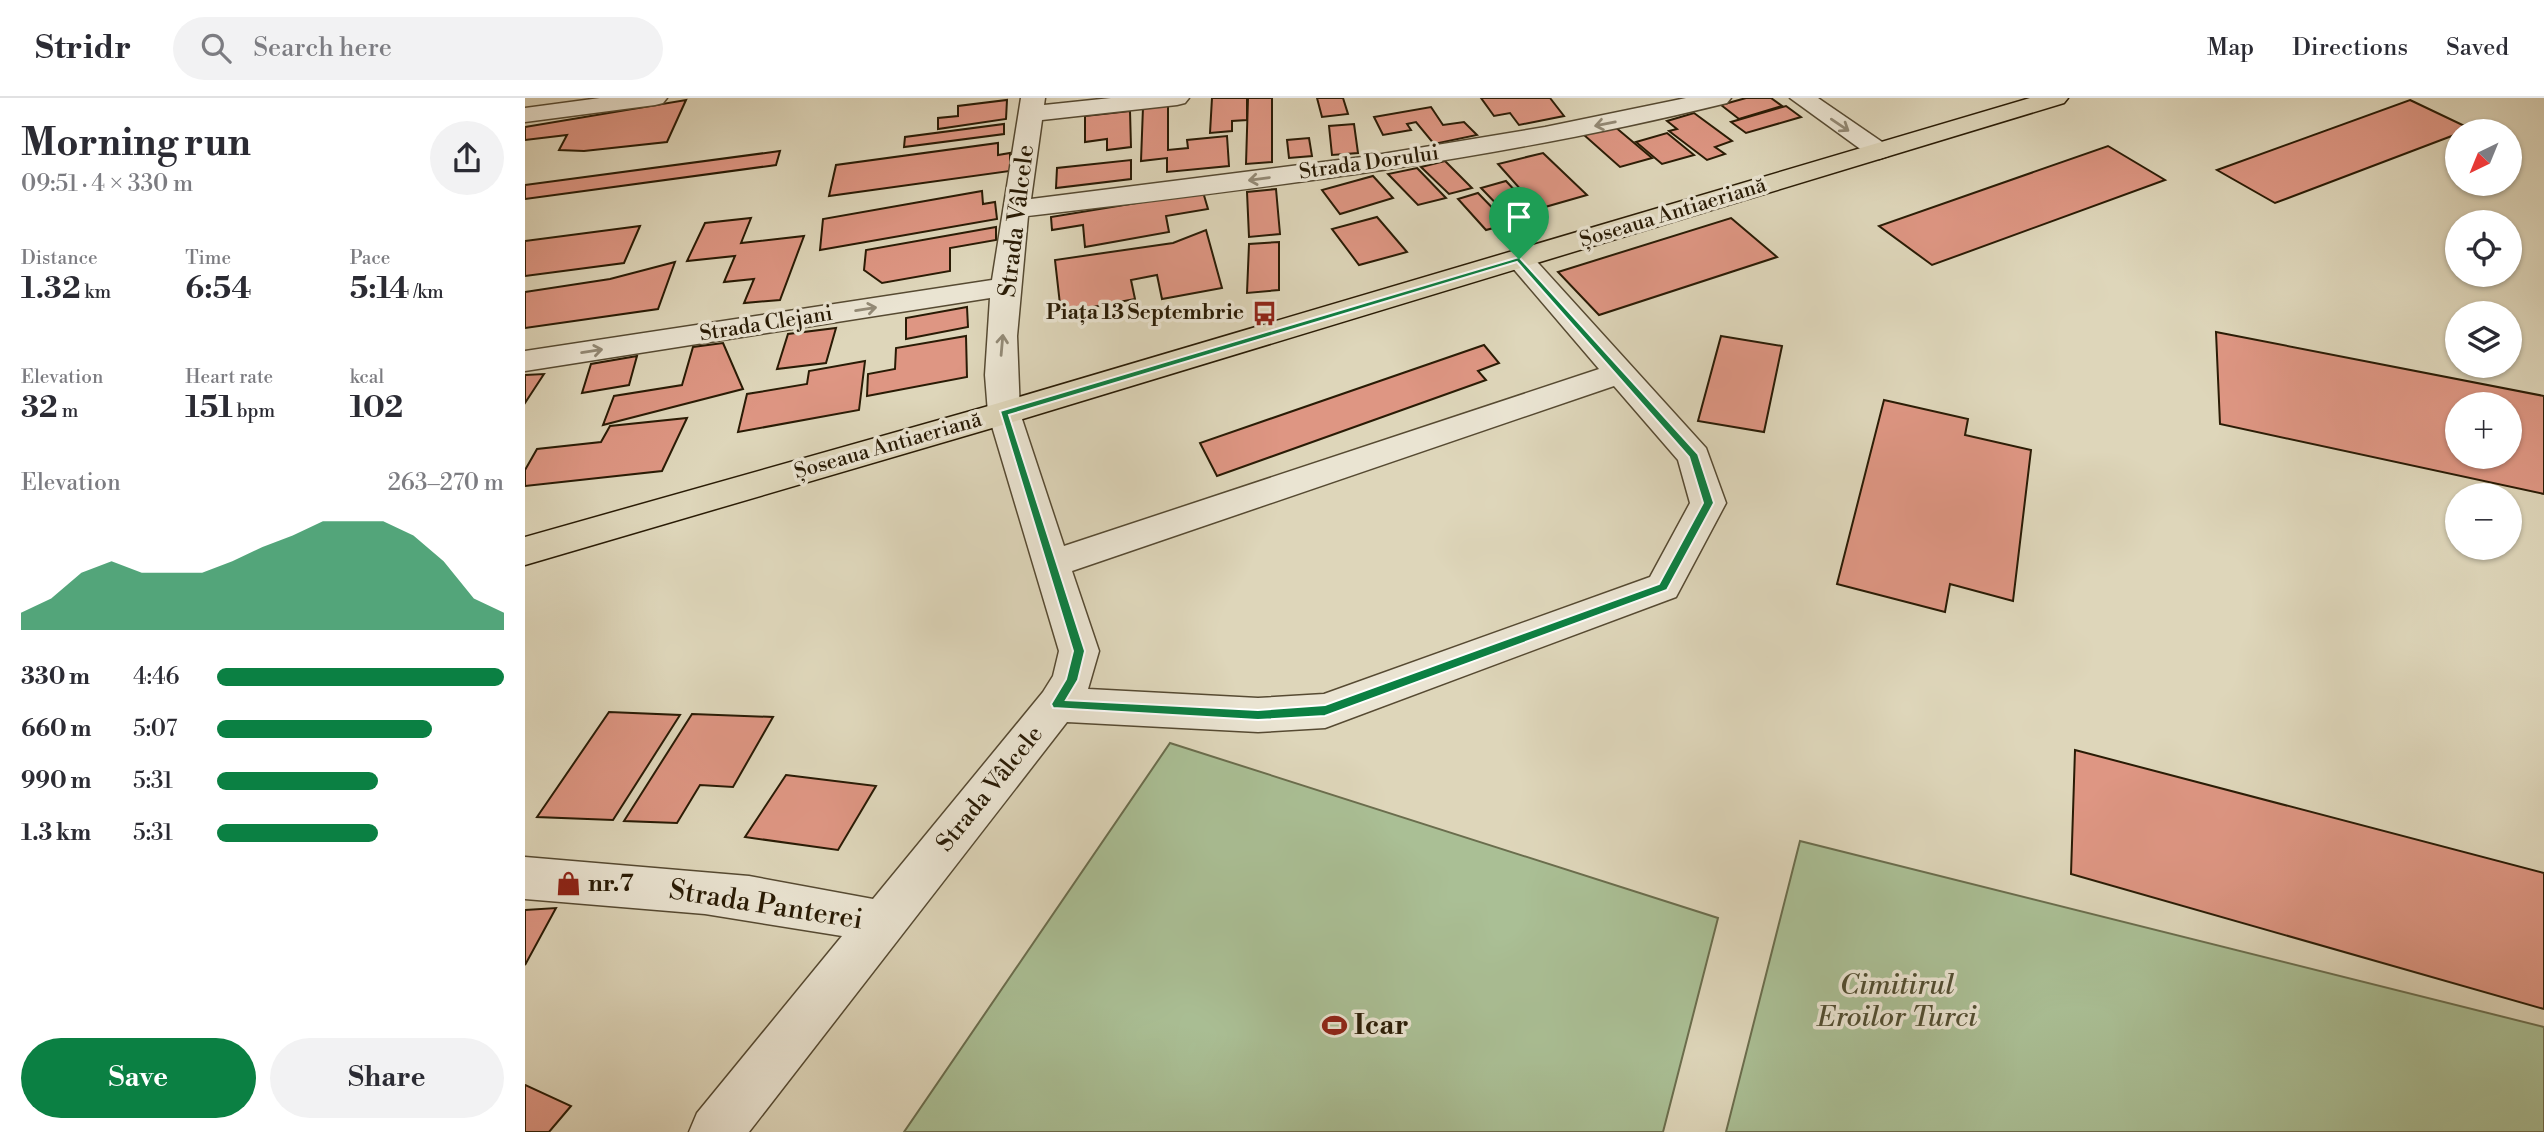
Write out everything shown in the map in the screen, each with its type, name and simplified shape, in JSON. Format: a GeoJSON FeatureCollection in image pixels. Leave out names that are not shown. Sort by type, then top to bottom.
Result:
{"type":"FeatureCollection","features":[{"type":"Feature","properties":{"kind":"main road","name":"Șoseaua Antiaeriană"},"geometry":{"type":"LineString","coordinates":[[525,551],[1004,413],[2056,98]]}},
{"type":"Feature","properties":{"kind":"street"},"geometry":{"type":"LineString","coordinates":[[525,115],[655,98]]}},
{"type":"Feature","properties":{"kind":"street"},"geometry":{"type":"LineString","coordinates":[[1032,106],[1177,98]]}},
{"type":"Feature","properties":{"kind":"street","name":"Strada Dorului"},"geometry":{"type":"LineString","coordinates":[[1017,209],[1245,181],[1437,153],[1609,124],[1719,98]]}},
{"type":"Feature","properties":{"kind":"street"},"geometry":{"type":"LineString","coordinates":[[1802,98],[1879,151]]}},
{"type":"Feature","properties":{"kind":"street","name":"Strada Vâlcele"},"geometry":{"type":"LineString","coordinates":[[716,1132],[1057,704],[1072,680],[1079,651],[1004,413],[999,375],[1007,286],[1032,106]]}},
{"type":"Feature","properties":{"kind":"street"},"geometry":{"type":"LineString","coordinates":[[1057,704],[1258,715],[1325,710],[1663,587],[1708,503],[1694,456],[1519,259]]}},
{"type":"Feature","properties":{"kind":"street","name":"Strada Clejani"},"geometry":{"type":"LineString","coordinates":[[525,361],[1007,286]]}},
{"type":"Feature","properties":{"kind":"street"},"geometry":{"type":"LineString","coordinates":[[1051,564],[1620,373]]}},
{"type":"Feature","properties":{"kind":"street","name":"Strada Panterei"},"geometry":{"type":"LineString","coordinates":[[525,878],[671,888],[829,910],[882,924]]}},
{"type":"Feature","properties":{"kind":"green space","name":"Icar"},"geometry":{"type":"Polygon","coordinates":[[[1170,743],[1718,918],[1663,1132],[904,1132],[1170,743]]]}},
{"type":"Feature","properties":{"kind":"green space","name":"Cimitirul Eroilor Turci"},"geometry":{"type":"Polygon","coordinates":[[[1800,841],[2544,1027],[2544,1132],[1726,1132],[1800,841]]]}},
{"type":"Feature","properties":{"kind":"building"},"geometry":{"type":"Polygon","coordinates":[[[1212,98],[1247,98],[1247,120],[1232,121],[1232,131],[1210,133],[1212,98]]]}},
{"type":"Feature","properties":{"kind":"building"},"geometry":{"type":"Polygon","coordinates":[[[1248,98],[1272,98],[1272,162],[1246,164],[1248,98]]]}},
{"type":"Feature","properties":{"kind":"building"},"geometry":{"type":"Polygon","coordinates":[[[1317,98],[1343,98],[1348,114],[1322,117],[1317,98]]]}},
{"type":"Feature","properties":{"kind":"building"},"geometry":{"type":"Polygon","coordinates":[[[1481,98],[1550,98],[1564,116],[1519,125],[1510,113],[1494,116],[1481,98]]]}},
{"type":"Feature","properties":{"kind":"building"},"geometry":{"type":"Polygon","coordinates":[[[1746,98],[1771,98],[1782,106],[1739,119],[1721,105],[1746,98]]]}},
{"type":"Feature","properties":{"kind":"building"},"geometry":{"type":"Polygon","coordinates":[[[686,100],[667,142],[584,151],[559,150],[567,135],[525,140],[525,127],[686,100]]]}},
{"type":"Feature","properties":{"kind":"building"},"geometry":{"type":"Polygon","coordinates":[[[1007,100],[1006,119],[938,129],[938,118],[958,116],[958,106],[1007,100]]]}},
{"type":"Feature","properties":{"kind":"building"},"geometry":{"type":"Polygon","coordinates":[[[2410,100],[2450,119],[2445,119],[2445,139],[2275,203],[2217,170],[2410,100]]]}},
{"type":"Feature","properties":{"kind":"building"},"geometry":{"type":"Polygon","coordinates":[[[1168,105],[1168,150],[1188,148],[1187,140],[1227,136],[1229,166],[1167,172],[1167,158],[1141,161],[1143,107],[1168,105]]]}},
{"type":"Feature","properties":{"kind":"building"},"geometry":{"type":"Polygon","coordinates":[[[1786,106],[1801,117],[1746,133],[1731,122],[1786,106]]]}},
{"type":"Feature","properties":{"kind":"building"},"geometry":{"type":"Polygon","coordinates":[[[1431,107],[1443,125],[1464,122],[1477,135],[1434,144],[1416,122],[1407,124],[1411,130],[1383,135],[1374,117],[1431,107]]]}},
{"type":"Feature","properties":{"kind":"building"},"geometry":{"type":"Polygon","coordinates":[[[1130,111],[1131,147],[1107,150],[1107,139],[1085,142],[1085,116],[1130,111]]]}},
{"type":"Feature","properties":{"kind":"building"},"geometry":{"type":"Polygon","coordinates":[[[1694,113],[1732,141],[1715,147],[1725,154],[1707,160],[1669,131],[1677,129],[1667,121],[1694,113]]]}},
{"type":"Feature","properties":{"kind":"building"},"geometry":{"type":"Polygon","coordinates":[[[1004,124],[1004,134],[904,147],[905,137],[1004,124]]]}},
{"type":"Feature","properties":{"kind":"building"},"geometry":{"type":"Polygon","coordinates":[[[1354,124],[1358,153],[1332,155],[1329,126],[1354,124]]]}},
{"type":"Feature","properties":{"kind":"building"},"geometry":{"type":"Polygon","coordinates":[[[1614,126],[1652,158],[1620,167],[1584,135],[1614,126]]]}},
{"type":"Feature","properties":{"kind":"building"},"geometry":{"type":"Polygon","coordinates":[[[1667,133],[1694,155],[1662,164],[1636,142],[1667,133]]]}},
{"type":"Feature","properties":{"kind":"building"},"geometry":{"type":"Polygon","coordinates":[[[1309,138],[1312,156],[1289,158],[1287,140],[1309,138]]]}},
{"type":"Feature","properties":{"kind":"building"},"geometry":{"type":"Polygon","coordinates":[[[998,143],[998,155],[1010,153],[1010,171],[829,196],[836,165],[998,143]]]}},
{"type":"Feature","properties":{"kind":"building"},"geometry":{"type":"Polygon","coordinates":[[[2108,146],[2165,180],[1932,265],[1879,226],[2108,146]]]}},
{"type":"Feature","properties":{"kind":"building"},"geometry":{"type":"Polygon","coordinates":[[[780,151],[776,165],[525,199],[525,185],[780,151]]]}},
{"type":"Feature","properties":{"kind":"building"},"geometry":{"type":"Polygon","coordinates":[[[1543,153],[1587,195],[1538,209],[1498,164],[1543,153]]]}},
{"type":"Feature","properties":{"kind":"building"},"geometry":{"type":"Polygon","coordinates":[[[1131,160],[1131,179],[1056,188],[1057,168],[1131,160]]]}},
{"type":"Feature","properties":{"kind":"building"},"geometry":{"type":"Polygon","coordinates":[[[1445,161],[1472,188],[1449,194],[1421,167],[1445,161]]]}},
{"type":"Feature","properties":{"kind":"building"},"geometry":{"type":"Polygon","coordinates":[[[1417,168],[1446,198],[1418,205],[1388,174],[1417,168]]]}},
{"type":"Feature","properties":{"kind":"building"},"geometry":{"type":"Polygon","coordinates":[[[1373,176],[1393,198],[1340,214],[1322,190],[1373,176]]]}},
{"type":"Feature","properties":{"kind":"building"},"geometry":{"type":"Polygon","coordinates":[[[1506,181],[1533,210],[1510,218],[1481,188],[1506,181]]]}},
{"type":"Feature","properties":{"kind":"building"},"geometry":{"type":"Polygon","coordinates":[[[1276,189],[1280,234],[1249,237],[1247,192],[1276,189]]]}},
{"type":"Feature","properties":{"kind":"building"},"geometry":{"type":"Polygon","coordinates":[[[982,191],[983,204],[995,202],[997,219],[820,250],[823,219],[982,191]]]}},
{"type":"Feature","properties":{"kind":"building"},"geometry":{"type":"Polygon","coordinates":[[[1203,192],[1208,209],[1166,216],[1169,232],[1085,247],[1083,225],[1052,230],[1051,217],[1203,192]]]}},
{"type":"Feature","properties":{"kind":"building"},"geometry":{"type":"Polygon","coordinates":[[[1478,193],[1508,224],[1486,230],[1458,199],[1478,193]]]}},
{"type":"Feature","properties":{"kind":"building"},"geometry":{"type":"Polygon","coordinates":[[[1377,217],[1407,252],[1359,265],[1332,229],[1377,217]]]}},
{"type":"Feature","properties":{"kind":"building"},"geometry":{"type":"Polygon","coordinates":[[[751,218],[741,243],[804,236],[780,300],[744,303],[754,279],[724,282],[735,256],[687,261],[705,223],[751,218]]]}},
{"type":"Feature","properties":{"kind":"building"},"geometry":{"type":"Polygon","coordinates":[[[1731,218],[1777,257],[1599,315],[1558,272],[1731,218]]]}},
{"type":"Feature","properties":{"kind":"building"},"geometry":{"type":"Polygon","coordinates":[[[640,226],[624,263],[525,276],[525,241],[640,226]]]}},
{"type":"Feature","properties":{"kind":"building"},"geometry":{"type":"Polygon","coordinates":[[[996,227],[996,240],[950,248],[950,271],[882,283],[864,270],[866,250],[996,227]]]}},
{"type":"Feature","properties":{"kind":"building"},"geometry":{"type":"Polygon","coordinates":[[[1206,230],[1222,288],[1162,299],[1157,275],[1131,280],[1135,299],[1061,313],[1055,260],[1173,243],[1206,230]]]}},
{"type":"Feature","properties":{"kind":"building"},"geometry":{"type":"Polygon","coordinates":[[[1279,242],[1279,290],[1247,293],[1249,244],[1279,242]]]}},
{"type":"Feature","properties":{"kind":"building"},"geometry":{"type":"Polygon","coordinates":[[[675,262],[658,309],[525,328],[525,292],[610,279],[675,262]]]}},
{"type":"Feature","properties":{"kind":"building"},"geometry":{"type":"Polygon","coordinates":[[[967,307],[968,327],[906,339],[906,318],[967,307]]]}},
{"type":"Feature","properties":{"kind":"building"},"geometry":{"type":"Polygon","coordinates":[[[836,328],[826,363],[777,369],[788,334],[836,328]]]}},
{"type":"Feature","properties":{"kind":"building"},"geometry":{"type":"Polygon","coordinates":[[[2216,332],[2544,396],[2544,494],[2522,489],[2522,483],[2493,483],[2220,424],[2216,332]]]}},
{"type":"Feature","properties":{"kind":"building"},"geometry":{"type":"Polygon","coordinates":[[[966,336],[967,377],[867,396],[868,374],[895,369],[896,348],[966,336]]]}},
{"type":"Feature","properties":{"kind":"building"},"geometry":{"type":"Polygon","coordinates":[[[1721,336],[1782,346],[1764,432],[1698,421],[1721,336]]]}},
{"type":"Feature","properties":{"kind":"building"},"geometry":{"type":"Polygon","coordinates":[[[723,343],[743,389],[603,425],[614,396],[682,385],[693,347],[723,343]]]}},
{"type":"Feature","properties":{"kind":"building"},"geometry":{"type":"Polygon","coordinates":[[[1484,345],[1499,363],[1478,371],[1486,380],[1217,476],[1200,443],[1484,345]]]}},
{"type":"Feature","properties":{"kind":"building"},"geometry":{"type":"Polygon","coordinates":[[[637,356],[629,385],[582,393],[591,364],[637,356]]]}},
{"type":"Feature","properties":{"kind":"building"},"geometry":{"type":"Polygon","coordinates":[[[865,361],[859,410],[738,432],[747,394],[807,384],[809,371],[865,361]]]}},
{"type":"Feature","properties":{"kind":"building"},"geometry":{"type":"Polygon","coordinates":[[[544,374],[525,403],[525,375],[544,374]]]}},
{"type":"Feature","properties":{"kind":"building"},"geometry":{"type":"Polygon","coordinates":[[[1884,400],[1968,419],[1965,435],[2031,450],[2013,601],[1950,584],[1945,612],[1837,584],[1884,400]]]}},
{"type":"Feature","properties":{"kind":"building"},"geometry":{"type":"Polygon","coordinates":[[[687,418],[662,471],[525,486],[525,470],[537,449],[601,442],[610,426],[687,418]]]}},
{"type":"Feature","properties":{"kind":"building"},"geometry":{"type":"Polygon","coordinates":[[[609,712],[680,715],[613,820],[537,817],[609,712]]]}},
{"type":"Feature","properties":{"kind":"building"},"geometry":{"type":"Polygon","coordinates":[[[692,714],[773,717],[733,787],[700,785],[677,823],[624,821],[692,714]]]}},
{"type":"Feature","properties":{"kind":"building"},"geometry":{"type":"Polygon","coordinates":[[[2075,750],[2544,873],[2544,1009],[2071,874],[2075,750]]]}},
{"type":"Feature","properties":{"kind":"building"},"geometry":{"type":"Polygon","coordinates":[[[786,775],[876,786],[838,850],[745,837],[786,775]]]}},
{"type":"Feature","properties":{"kind":"building"},"geometry":{"type":"Polygon","coordinates":[[[556,908],[525,965],[525,910],[556,908]]]}},
{"type":"Feature","properties":{"kind":"building"},"geometry":{"type":"Polygon","coordinates":[[[525,1085],[571,1106],[549,1132],[525,1132],[525,1085]]]}},
{"type":"Feature","properties":{"kind":"place","name":"Piața 13 Septembrie"},"geometry":{"type":"Point","coordinates":[1264,313]}},
{"type":"Feature","properties":{"kind":"place","name":"nr.7"},"geometry":{"type":"Point","coordinates":[568,884]}},
{"type":"Feature","properties":{"kind":"place","name":"Icar"},"geometry":{"type":"Point","coordinates":[1334,1025]}},
{"type":"Feature","properties":{"kind":"route"},"geometry":{"type":"LineString","coordinates":[[1519,259],[1694,456],[1708,503],[1663,587],[1325,710],[1258,715],[1057,704],[1072,680],[1079,651],[1004,413],[1519,259]]}}]}
